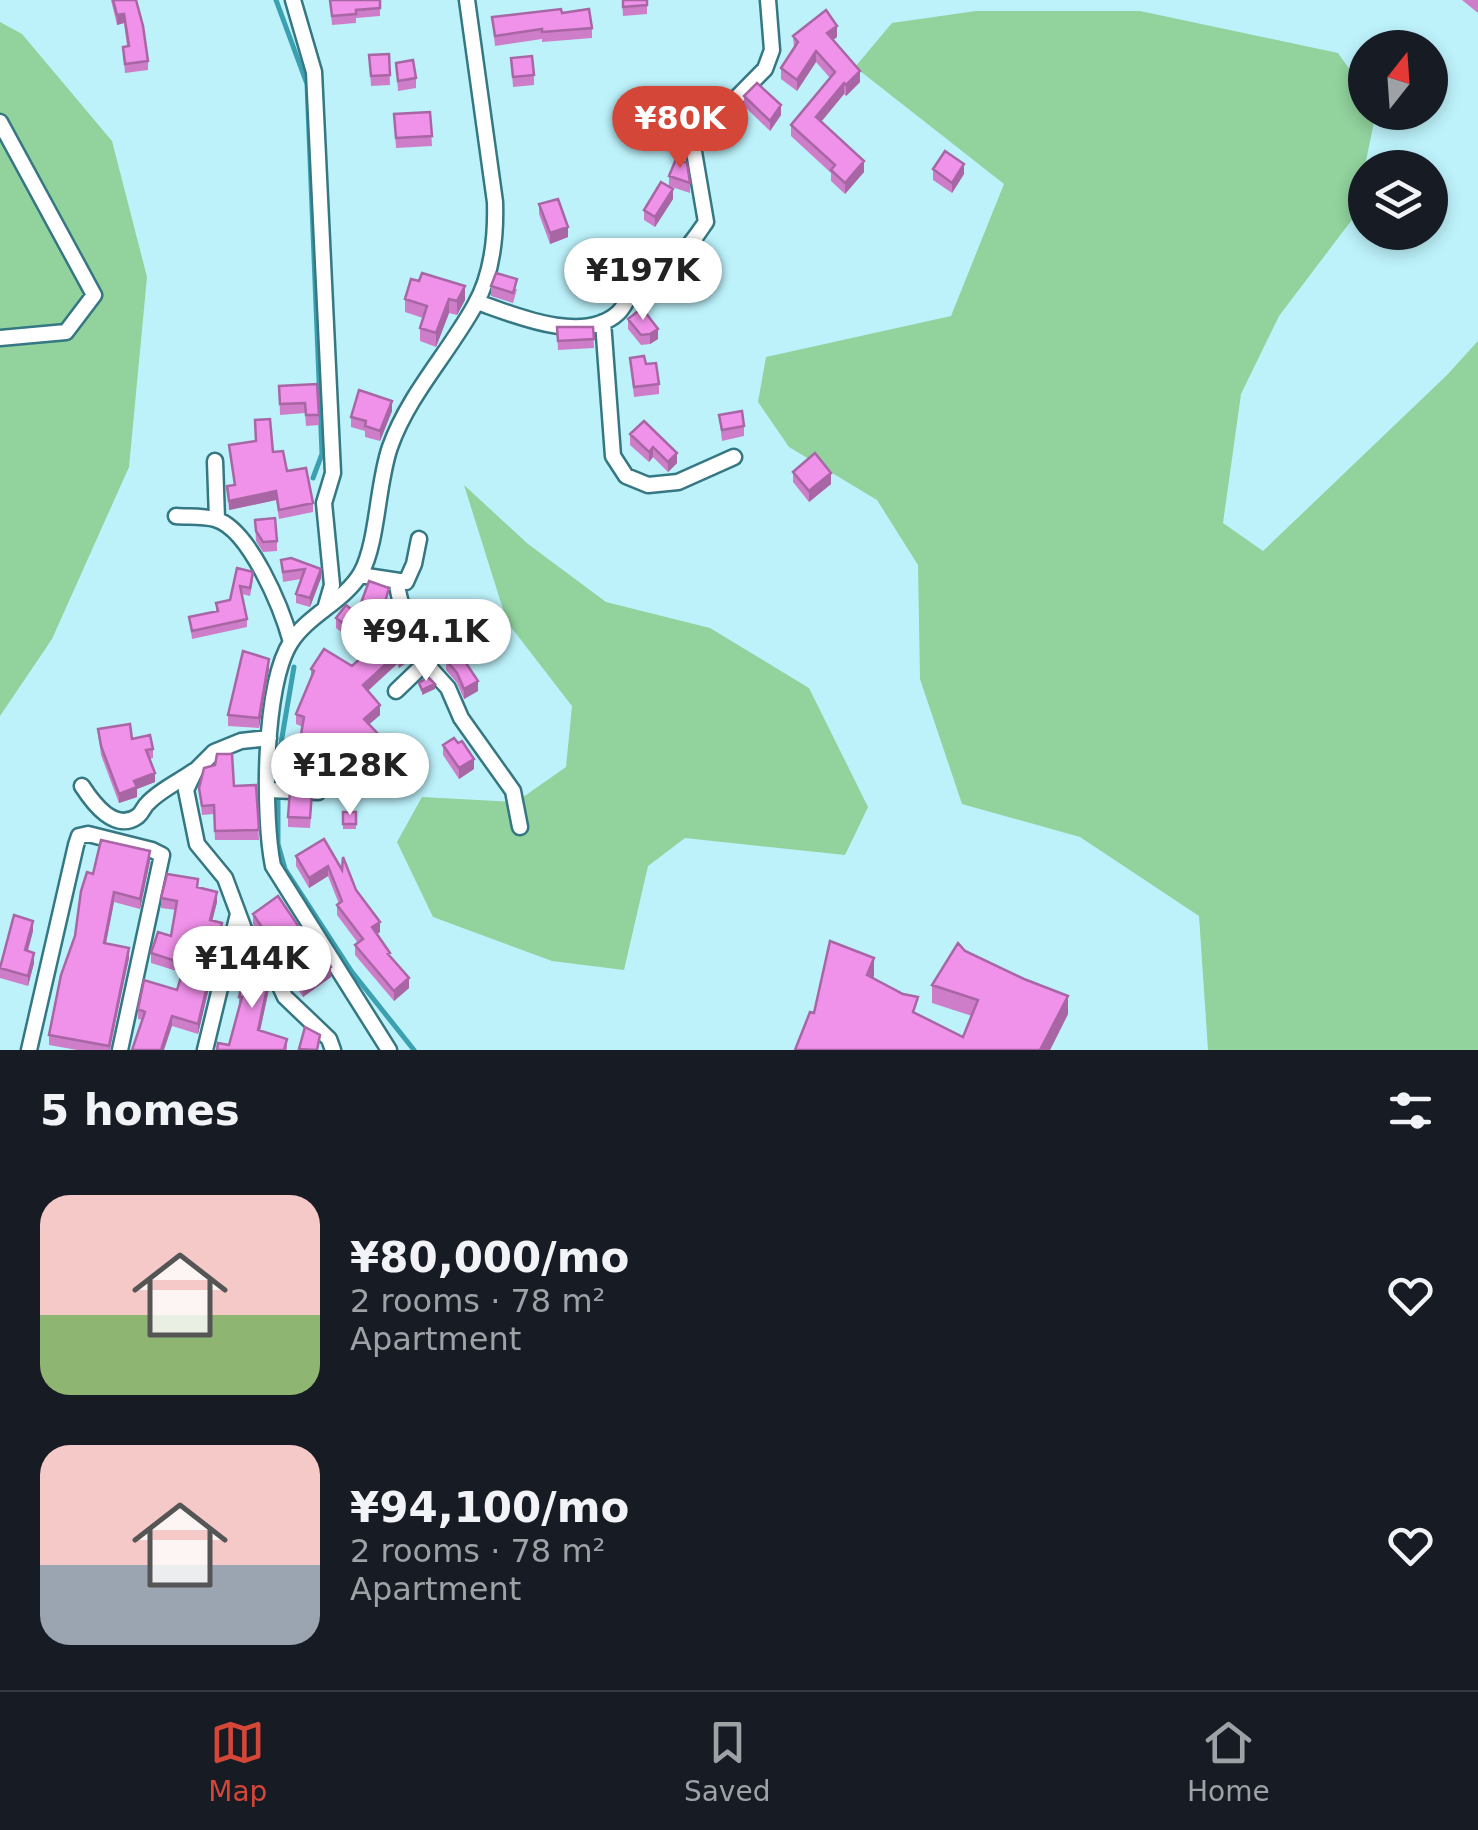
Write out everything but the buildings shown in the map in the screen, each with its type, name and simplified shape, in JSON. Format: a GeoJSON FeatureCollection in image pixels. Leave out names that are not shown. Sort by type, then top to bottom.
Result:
{"type":"FeatureCollection","features":[{"type":"Feature","properties":{"kind":"street"},"geometry":{"type":"LineString","coordinates":[[293,0],[314,72],[327,283],[334,472],[324,502],[332,585],[325,610]]}},
{"type":"Feature","properties":{"kind":"street"},"geometry":{"type":"LineString","coordinates":[[389,1050],[273,866],[268,839],[276,789],[268,738],[277,682],[291,642],[360,574],[394,437],[405,412],[477,302],[496,235],[495,202],[467,0]]}},
{"type":"Feature","properties":{"kind":"street"},"geometry":{"type":"LineString","coordinates":[[477,302],[561,328],[603,322],[620,312],[638,278],[657,264],[677,257],[706,222],[693,146],[765,69],[772,50],[768,0]]}},
{"type":"Feature","properties":{"kind":"street"},"geometry":{"type":"LineString","coordinates":[[0,122],[94,295],[66,332],[0,338]]}},
{"type":"Feature","properties":{"kind":"street"},"geometry":{"type":"LineString","coordinates":[[603,322],[613,456],[626,476],[648,485],[678,482],[734,457]]}},
{"type":"Feature","properties":{"kind":"street"},"geometry":{"type":"LineString","coordinates":[[215,461],[218,520]]}},
{"type":"Feature","properties":{"kind":"street"},"geometry":{"type":"LineString","coordinates":[[176,516],[218,520],[241,539],[260,568],[291,642]]}},
{"type":"Feature","properties":{"kind":"street"},"geometry":{"type":"LineString","coordinates":[[360,574],[406,582],[420,539]]}},
{"type":"Feature","properties":{"kind":"street"},"geometry":{"type":"LineString","coordinates":[[396,691],[422,666],[406,611],[397,596],[397,581]]}},
{"type":"Feature","properties":{"kind":"street"},"geometry":{"type":"LineString","coordinates":[[422,658],[448,688],[461,718],[513,791],[520,827]]}},
{"type":"Feature","properties":{"kind":"street"},"geometry":{"type":"LineString","coordinates":[[82,786],[106,815],[122,821],[138,816],[148,802],[195,771],[214,752],[241,740],[268,738]]}},
{"type":"Feature","properties":{"kind":"street"},"geometry":{"type":"LineString","coordinates":[[195,771],[186,790],[196,844],[225,878],[244,929],[272,968],[286,997],[329,1039],[334,1050]]}},
{"type":"Feature","properties":{"kind":"street"},"geometry":{"type":"LineString","coordinates":[[276,789],[318,792]]}},
{"type":"Feature","properties":{"kind":"street"},"geometry":{"type":"LineString","coordinates":[[29,1050],[76,846],[79,836],[88,834],[162,856],[120,1050]]}},
{"type":"Feature","properties":{"kind":"street"},"geometry":{"type":"LineString","coordinates":[[205,1050],[238,913]]}},
{"type":"Feature","properties":{"kind":"green space"},"geometry":{"type":"Polygon","coordinates":[[[976,11],[1140,11],[1338,53],[1348,67],[1348,130],[1372,130],[1368,150],[1348,150],[1348,225],[1279,316],[1241,394],[1223,523],[1263,551],[1478,341],[1478,1050],[1208,1050],[1199,916],[1080,837],[962,804],[920,679],[918,565],[877,500],[789,447],[758,402],[766,357],[951,316],[1004,184],[855,67],[892,23],[976,11]]]}},
{"type":"Feature","properties":{"kind":"green space"},"geometry":{"type":"Polygon","coordinates":[[[0,22],[22,34],[112,141],[147,277],[129,467],[52,639],[0,716],[0,22]]]}},
{"type":"Feature","properties":{"kind":"green space"},"geometry":{"type":"Polygon","coordinates":[[[464,485],[528,544],[606,602],[710,628],[809,688],[868,807],[845,855],[685,838],[648,866],[624,970],[552,961],[433,917],[397,842],[422,797],[516,802],[566,767],[572,706],[507,622],[464,485]]]}},
{"type":"Feature","properties":{"kind":"waterway"},"geometry":{"type":"LineString","coordinates":[[276,0],[307,84],[322,454],[313,478]]}},
{"type":"Feature","properties":{"kind":"waterway"},"geometry":{"type":"LineString","coordinates":[[294,667],[278,786],[278,844],[285,869],[352,972],[414,1050]]}}]}
